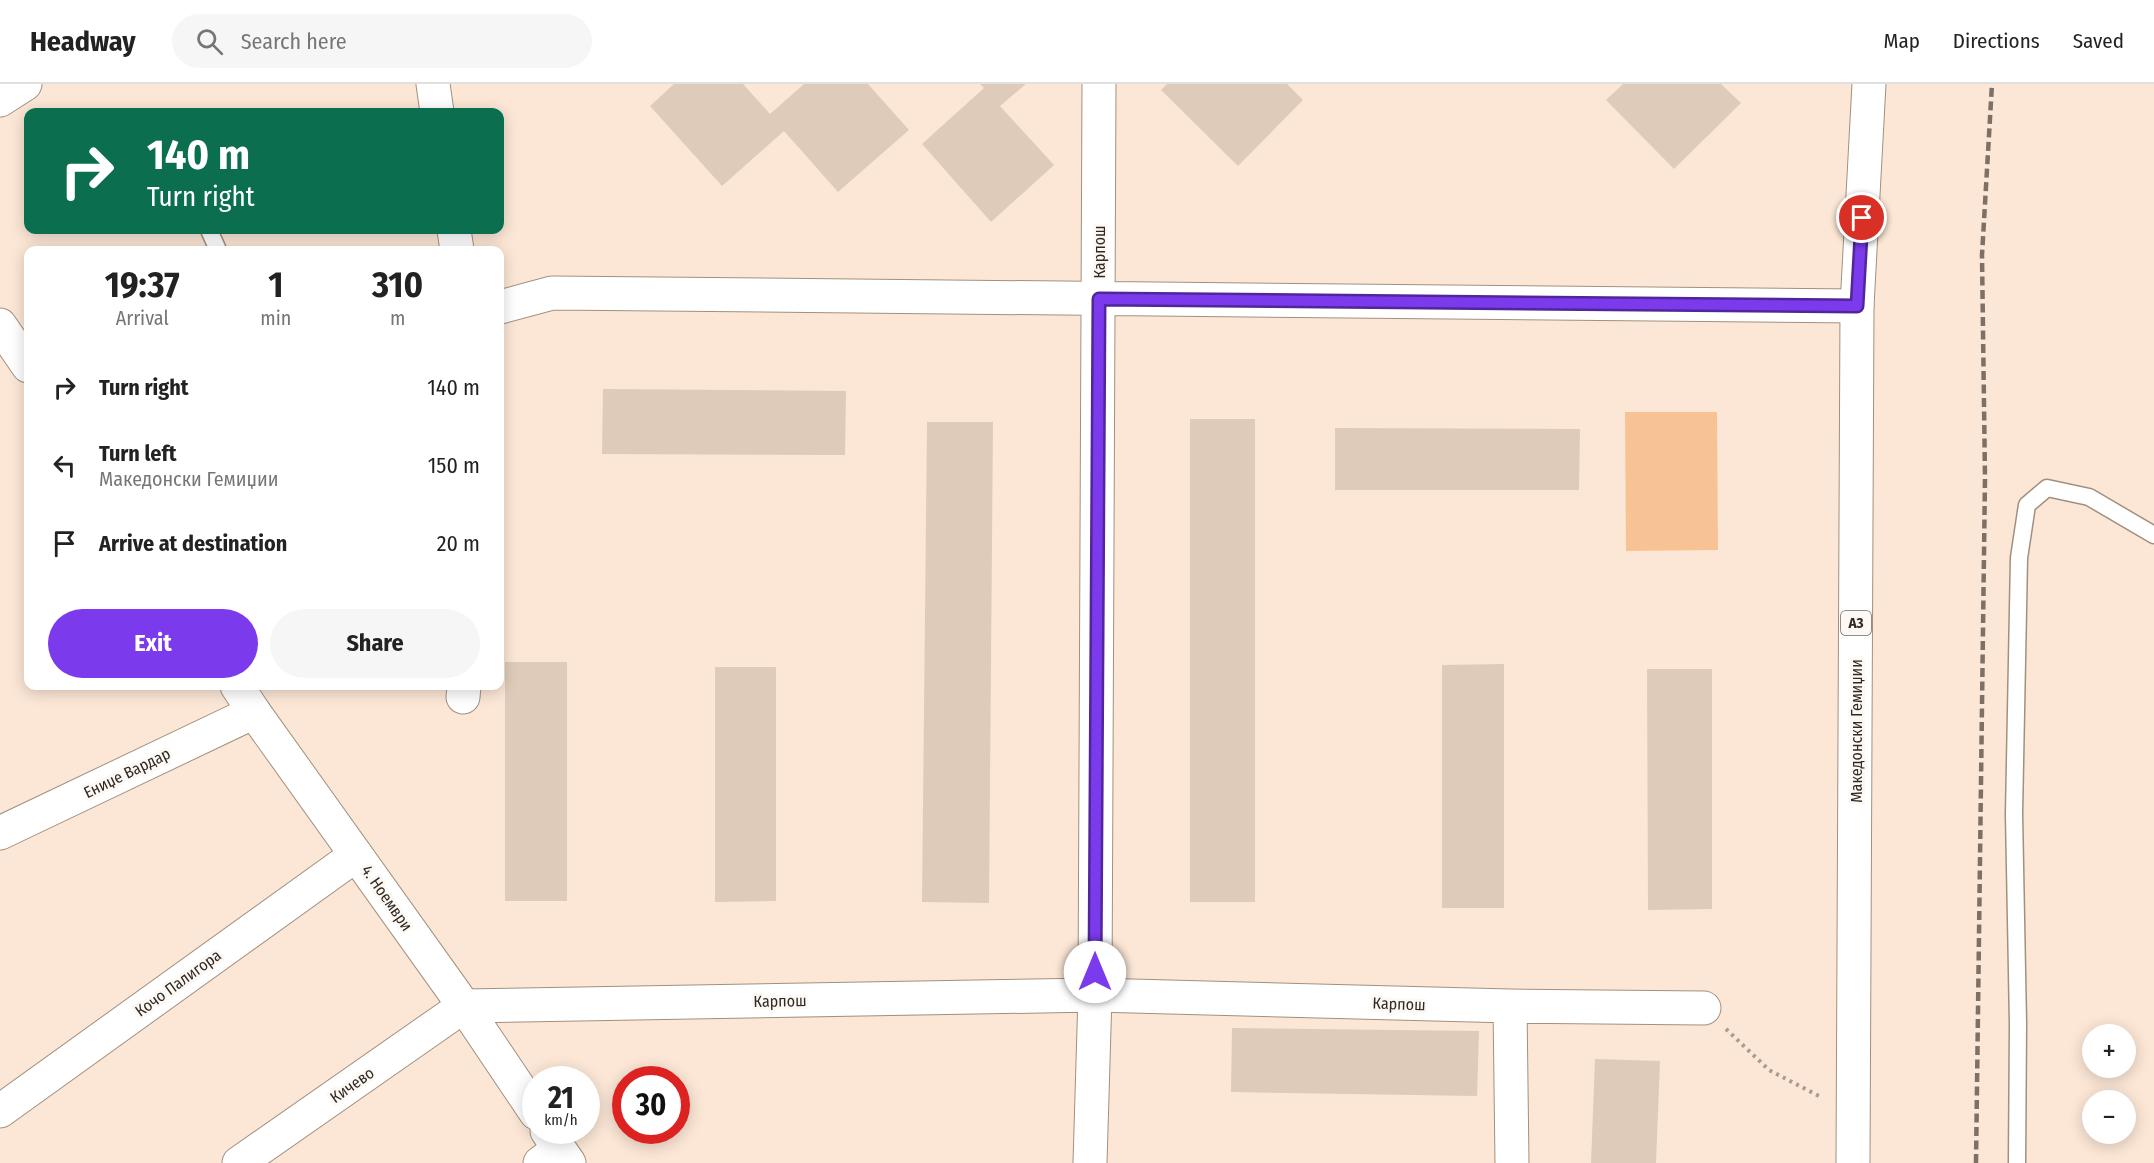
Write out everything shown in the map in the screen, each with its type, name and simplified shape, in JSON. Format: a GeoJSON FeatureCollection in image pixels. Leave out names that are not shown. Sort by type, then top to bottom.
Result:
{"type":"FeatureCollection","features":[{"type":"Feature","properties":{"kind":"street"},"geometry":{"type":"LineString","coordinates":[[0,100],[25,84]]}},
{"type":"Feature","properties":{"kind":"street"},"geometry":{"type":"LineString","coordinates":[[433,84],[436,108]]}},
{"type":"Feature","properties":{"kind":"street","name":"Карпош"},"geometry":{"type":"LineString","coordinates":[[1090,1163],[1095,996],[1099,84]]}},
{"type":"Feature","properties":{"kind":"street","name":"Македонски Гемиџии"},"geometry":{"type":"LineString","coordinates":[[1853,1163],[1857,306],[1869,84]]}},
{"type":"Feature","properties":{"kind":"street"},"geometry":{"type":"LineString","coordinates":[[504,306],[552,293],[1857,306]]}},
{"type":"Feature","properties":{"kind":"street"},"geometry":{"type":"LineString","coordinates":[[0,325],[24,360]]}},
{"type":"Feature","properties":{"kind":"street","name":"Ениџе Вардар"},"geometry":{"type":"LineString","coordinates":[[0,833],[245,699]]}},
{"type":"Feature","properties":{"kind":"street","name":"4. Ноември"},"geometry":{"type":"LineString","coordinates":[[245,699],[464,1006],[522,1092]]}},
{"type":"Feature","properties":{"kind":"street","name":"Кочо Палигора"},"geometry":{"type":"LineString","coordinates":[[0,1111],[356,855]]}},
{"type":"Feature","properties":{"kind":"street","name":"Карпош"},"geometry":{"type":"LineString","coordinates":[[464,1006],[1095,996],[1509,1006],[1704,1008]]}},
{"type":"Feature","properties":{"kind":"street","name":"Кичево"},"geometry":{"type":"LineString","coordinates":[[239,1163],[464,1006]]}},
{"type":"Feature","properties":{"kind":"street"},"geometry":{"type":"LineString","coordinates":[[1509,1006],[1512,1163]]}},
{"type":"Feature","properties":{"kind":"lane"},"geometry":{"type":"LineString","coordinates":[[2018,1163],[2015,791],[2019,558],[2027,505],[2047,488],[2089,497],[2154,535]]}},
{"type":"Feature","properties":{"kind":"path"},"geometry":{"type":"LineString","coordinates":[[1704,1008],[1769,1070],[1820,1096]]}},
{"type":"Feature","properties":{"kind":"shaded area"},"geometry":{"type":"Polygon","coordinates":[[[1625,412],[1717,412],[1718,550],[1626,551],[1625,412]]]}},
{"type":"Feature","properties":{"kind":"building"},"geometry":{"type":"Polygon","coordinates":[[[674,84],[743,84],[770,114],[804,84],[868,84],[909,130],[838,192],[784,131],[722,186],[650,106],[674,84]]]}},
{"type":"Feature","properties":{"kind":"building"},"geometry":{"type":"Polygon","coordinates":[[[980,84],[1026,84],[1000,106],[1054,165],[991,222],[922,144],[984,88],[980,84]]]}},
{"type":"Feature","properties":{"kind":"building"},"geometry":{"type":"Polygon","coordinates":[[[1167,84],[1287,84],[1303,100],[1238,166],[1161,90],[1167,84]]]}},
{"type":"Feature","properties":{"kind":"building"},"geometry":{"type":"Polygon","coordinates":[[[1623,84],[1721,84],[1741,103],[1674,169],[1606,100],[1623,84]]]}},
{"type":"Feature","properties":{"kind":"building"},"geometry":{"type":"Polygon","coordinates":[[[603,389],[846,391],[845,455],[602,454],[603,389]]]}},
{"type":"Feature","properties":{"kind":"building"},"geometry":{"type":"Polygon","coordinates":[[[1190,419],[1255,419],[1255,902],[1190,902],[1190,419]]]}},
{"type":"Feature","properties":{"kind":"building"},"geometry":{"type":"Polygon","coordinates":[[[927,422],[993,422],[989,903],[922,902],[927,422]]]}},
{"type":"Feature","properties":{"kind":"building"},"geometry":{"type":"Polygon","coordinates":[[[1335,428],[1580,429],[1579,490],[1335,490],[1335,428]]]}},
{"type":"Feature","properties":{"kind":"building"},"geometry":{"type":"Polygon","coordinates":[[[505,662],[567,662],[567,901],[505,901],[505,662]]]}},
{"type":"Feature","properties":{"kind":"building"},"geometry":{"type":"Polygon","coordinates":[[[1504,664],[1504,908],[1442,908],[1442,665],[1504,664]]]}},
{"type":"Feature","properties":{"kind":"building"},"geometry":{"type":"Polygon","coordinates":[[[715,667],[776,667],[776,901],[715,902],[715,667]]]}},
{"type":"Feature","properties":{"kind":"building"},"geometry":{"type":"Polygon","coordinates":[[[1647,669],[1712,669],[1712,909],[1648,910],[1647,669]]]}},
{"type":"Feature","properties":{"kind":"building"},"geometry":{"type":"Polygon","coordinates":[[[1232,1028],[1479,1031],[1477,1096],[1231,1092],[1232,1028]]]}},
{"type":"Feature","properties":{"kind":"building"},"geometry":{"type":"Polygon","coordinates":[[[1595,1059],[1660,1061],[1656,1163],[1591,1163],[1595,1059]]]}},
{"type":"Feature","properties":{"kind":"railway"},"geometry":{"type":"LineString","coordinates":[[1976,1163],[1985,478],[1982,255],[1992,84]]}},
{"type":"Feature","properties":{"kind":"route"},"geometry":{"type":"LineString","coordinates":[[1095,972],[1099,299],[1857,306],[1862,218]]}}]}
